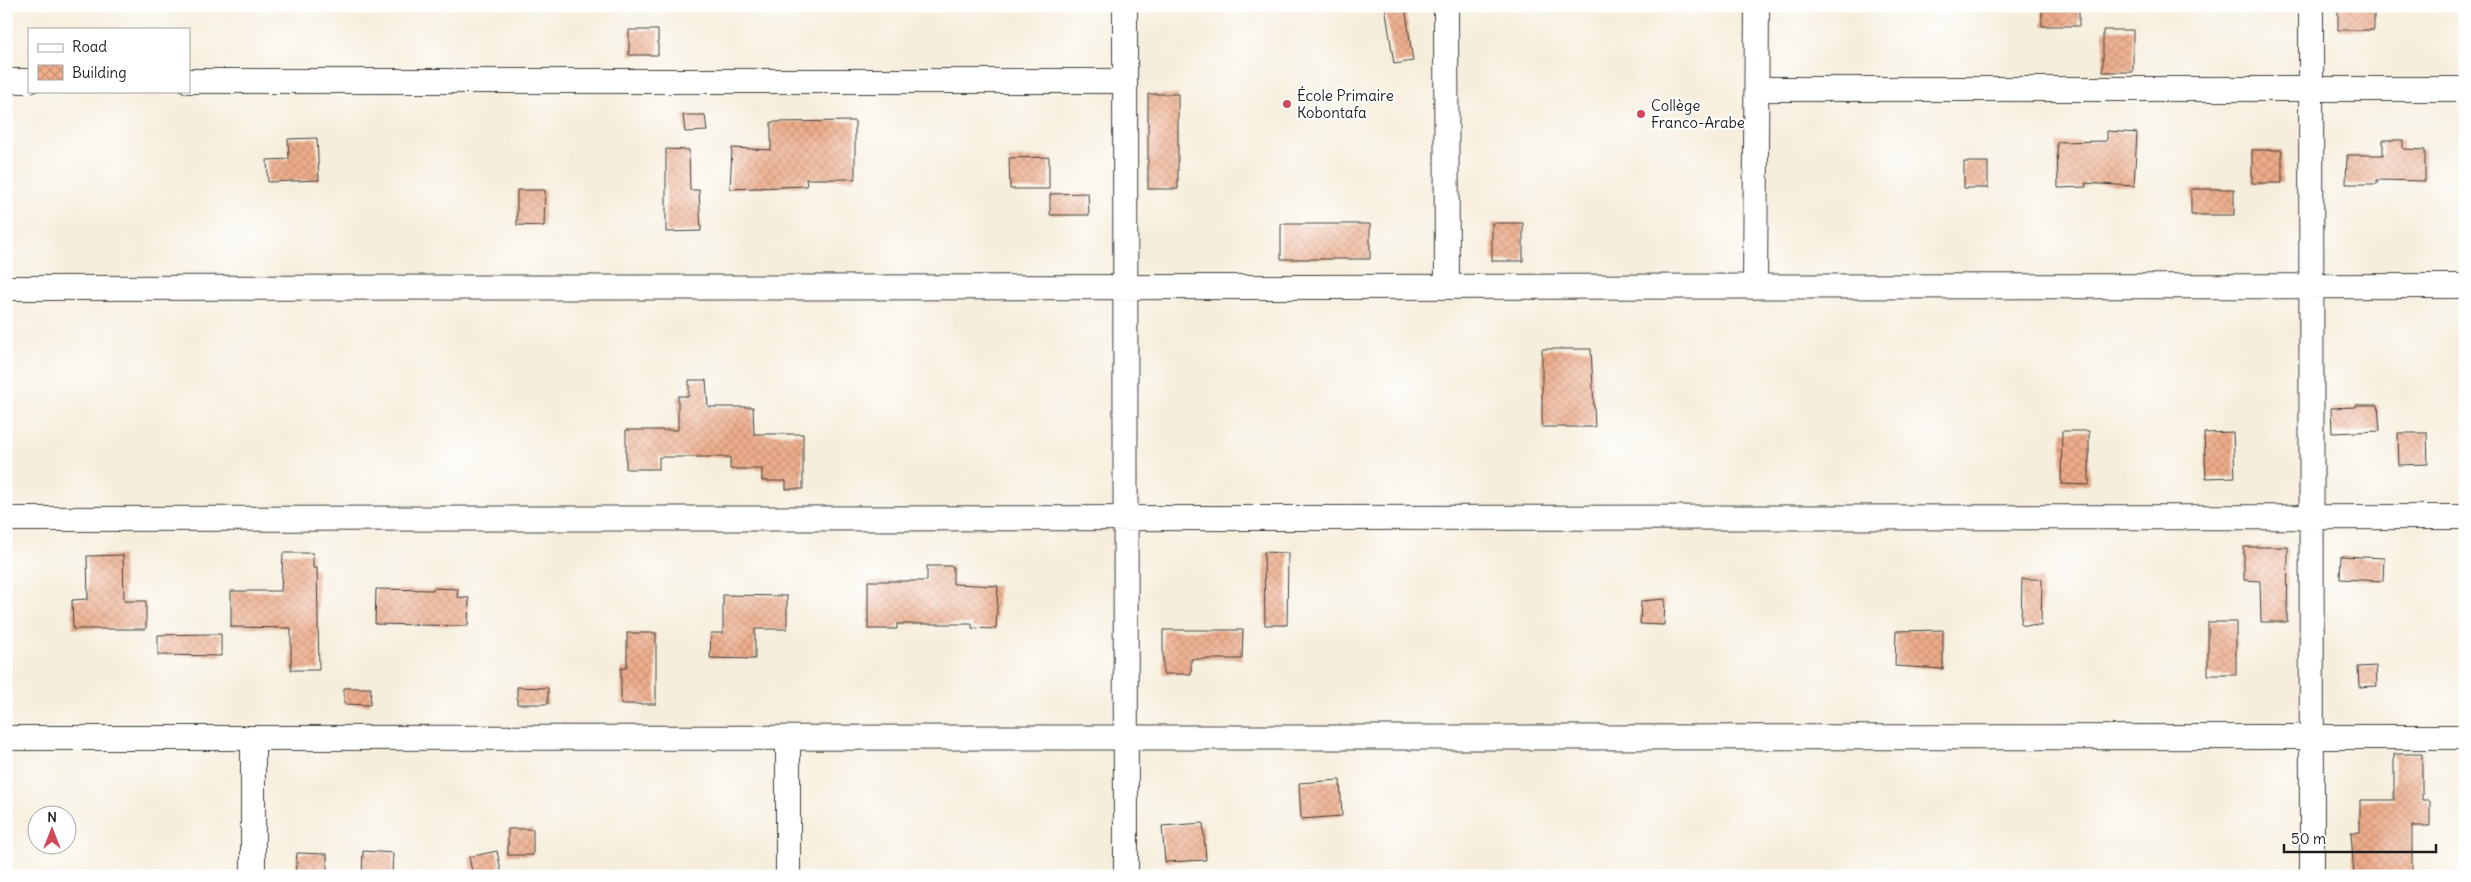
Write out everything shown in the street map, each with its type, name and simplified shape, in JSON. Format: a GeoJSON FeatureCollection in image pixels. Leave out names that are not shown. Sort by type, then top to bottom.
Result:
{"type":"FeatureCollection","features":[{"type":"Feature","properties":{"kind":"street"},"geometry":{"type":"LineString","coordinates":[[1125,6],[1126,876]]}},
{"type":"Feature","properties":{"kind":"street"},"geometry":{"type":"LineString","coordinates":[[1446,6],[1447,287]]}},
{"type":"Feature","properties":{"kind":"street"},"geometry":{"type":"LineString","coordinates":[[1755,287],[1757,6]]}},
{"type":"Feature","properties":{"kind":"street"},"geometry":{"type":"LineString","coordinates":[[2311,6],[2312,876]]}},
{"type":"Feature","properties":{"kind":"street"},"geometry":{"type":"LineString","coordinates":[[6,82],[28,81]]}},
{"type":"Feature","properties":{"kind":"street"},"geometry":{"type":"LineString","coordinates":[[190,81],[1125,81]]}},
{"type":"Feature","properties":{"kind":"street"},"geometry":{"type":"LineString","coordinates":[[1756,89],[2465,89]]}},
{"type":"Feature","properties":{"kind":"street"},"geometry":{"type":"LineString","coordinates":[[6,288],[2465,286]]}},
{"type":"Feature","properties":{"kind":"street"},"geometry":{"type":"LineString","coordinates":[[6,519],[2465,518]]}},
{"type":"Feature","properties":{"kind":"street"},"geometry":{"type":"LineString","coordinates":[[6,738],[2465,737]]}},
{"type":"Feature","properties":{"kind":"street"},"geometry":{"type":"LineString","coordinates":[[253,738],[253,876]]}},
{"type":"Feature","properties":{"kind":"street"},"geometry":{"type":"LineString","coordinates":[[788,738],[788,876]]}},
{"type":"Feature","properties":{"kind":"building"},"geometry":{"type":"Polygon","coordinates":[[[1385,6],[1405,6],[1413,61],[1394,64],[1385,6]]]}},
{"type":"Feature","properties":{"kind":"building"},"geometry":{"type":"Polygon","coordinates":[[[2042,6],[2079,6],[2079,26],[2042,26],[2042,6]]]}},
{"type":"Feature","properties":{"kind":"building"},"geometry":{"type":"Polygon","coordinates":[[[2338,6],[2374,6],[2374,30],[2338,30],[2338,6]]]}},
{"type":"Feature","properties":{"kind":"building"},"geometry":{"type":"Polygon","coordinates":[[[629,30],[658,30],[658,55],[629,55],[629,30]]]}},
{"type":"Feature","properties":{"kind":"building"},"geometry":{"type":"Polygon","coordinates":[[[2103,30],[2133,30],[2133,72],[2103,72],[2103,30]]]}},
{"type":"Feature","properties":{"kind":"building"},"geometry":{"type":"Polygon","coordinates":[[[1148,94],[1178,94],[1178,189],[1148,189],[1148,94]]]}},
{"type":"Feature","properties":{"kind":"building"},"geometry":{"type":"Polygon","coordinates":[[[683,115],[705,115],[707,131],[685,132],[683,115]]]}},
{"type":"Feature","properties":{"kind":"building"},"geometry":{"type":"Polygon","coordinates":[[[855,121],[855,179],[806,179],[807,186],[730,189],[732,148],[771,150],[771,122],[855,121]]]}},
{"type":"Feature","properties":{"kind":"building"},"geometry":{"type":"Polygon","coordinates":[[[2107,131],[2137,133],[2134,186],[2085,183],[2086,187],[2058,188],[2057,142],[2107,141],[2107,131]]]}},
{"type":"Feature","properties":{"kind":"building"},"geometry":{"type":"Polygon","coordinates":[[[317,138],[319,180],[268,182],[267,160],[289,159],[288,139],[317,138]]]}},
{"type":"Feature","properties":{"kind":"building"},"geometry":{"type":"Polygon","coordinates":[[[2383,140],[2403,140],[2403,149],[2425,150],[2425,181],[2377,180],[2377,184],[2346,184],[2347,155],[2383,155],[2383,140]]]}},
{"type":"Feature","properties":{"kind":"building"},"geometry":{"type":"Polygon","coordinates":[[[666,149],[689,150],[690,190],[699,190],[701,231],[666,232],[666,149]]]}},
{"type":"Feature","properties":{"kind":"building"},"geometry":{"type":"Polygon","coordinates":[[[2252,150],[2282,150],[2282,183],[2252,183],[2252,150]]]}},
{"type":"Feature","properties":{"kind":"building"},"geometry":{"type":"Polygon","coordinates":[[[1049,157],[1049,189],[1010,189],[1009,158],[1049,157]]]}},
{"type":"Feature","properties":{"kind":"building"},"geometry":{"type":"Polygon","coordinates":[[[1964,162],[1988,162],[1988,188],[1964,188],[1964,162]]]}},
{"type":"Feature","properties":{"kind":"building"},"geometry":{"type":"Polygon","coordinates":[[[2191,189],[2234,189],[2234,215],[2191,215],[2191,189]]]}},
{"type":"Feature","properties":{"kind":"building"},"geometry":{"type":"Polygon","coordinates":[[[517,190],[545,190],[544,226],[517,225],[517,190]]]}},
{"type":"Feature","properties":{"kind":"building"},"geometry":{"type":"Polygon","coordinates":[[[1088,193],[1089,215],[1050,215],[1050,194],[1088,193]]]}},
{"type":"Feature","properties":{"kind":"building"},"geometry":{"type":"Polygon","coordinates":[[[1492,223],[1523,223],[1523,261],[1492,261],[1492,223]]]}},
{"type":"Feature","properties":{"kind":"building"},"geometry":{"type":"Polygon","coordinates":[[[1281,224],[1370,224],[1370,259],[1281,259],[1281,224]]]}},
{"type":"Feature","properties":{"kind":"building"},"geometry":{"type":"Polygon","coordinates":[[[1542,349],[1591,349],[1595,427],[1542,427],[1542,349]]]}},
{"type":"Feature","properties":{"kind":"building"},"geometry":{"type":"Polygon","coordinates":[[[689,380],[706,380],[708,407],[753,407],[754,434],[803,434],[803,489],[786,489],[786,481],[762,481],[762,469],[730,469],[730,457],[659,457],[659,469],[626,469],[626,430],[678,430],[678,396],[689,396],[689,380]]]}},
{"type":"Feature","properties":{"kind":"building"},"geometry":{"type":"Polygon","coordinates":[[[2356,405],[2378,405],[2380,431],[2332,433],[2331,408],[2356,407],[2356,405]]]}},
{"type":"Feature","properties":{"kind":"building"},"geometry":{"type":"Polygon","coordinates":[[[2062,431],[2089,431],[2089,485],[2061,484],[2062,431]]]}},
{"type":"Feature","properties":{"kind":"building"},"geometry":{"type":"Polygon","coordinates":[[[2233,432],[2235,477],[2206,478],[2204,433],[2233,432]]]}},
{"type":"Feature","properties":{"kind":"building"},"geometry":{"type":"Polygon","coordinates":[[[2398,433],[2427,433],[2428,464],[2399,465],[2398,433]]]}},
{"type":"Feature","properties":{"kind":"building"},"geometry":{"type":"Polygon","coordinates":[[[2244,547],[2288,547],[2287,622],[2261,622],[2260,581],[2244,580],[2244,547]]]}},
{"type":"Feature","properties":{"kind":"building"},"geometry":{"type":"Polygon","coordinates":[[[1264,552],[1288,553],[1287,625],[1265,625],[1264,552]]]}},
{"type":"Feature","properties":{"kind":"building"},"geometry":{"type":"Polygon","coordinates":[[[283,553],[313,553],[313,568],[317,568],[319,670],[291,670],[291,628],[231,627],[231,591],[281,591],[283,553]]]}},
{"type":"Feature","properties":{"kind":"building"},"geometry":{"type":"Polygon","coordinates":[[[123,555],[124,601],[146,601],[146,629],[73,629],[72,600],[88,599],[87,556],[123,555]]]}},
{"type":"Feature","properties":{"kind":"building"},"geometry":{"type":"Polygon","coordinates":[[[2341,556],[2384,558],[2383,581],[2340,579],[2341,556]]]}},
{"type":"Feature","properties":{"kind":"building"},"geometry":{"type":"Polygon","coordinates":[[[927,566],[953,566],[953,584],[998,586],[996,629],[972,628],[972,624],[897,624],[897,629],[868,629],[868,581],[927,581],[927,566]]]}},
{"type":"Feature","properties":{"kind":"building"},"geometry":{"type":"Polygon","coordinates":[[[2022,579],[2042,579],[2041,626],[2021,625],[2022,579]]]}},
{"type":"Feature","properties":{"kind":"building"},"geometry":{"type":"Polygon","coordinates":[[[433,588],[458,589],[457,597],[469,598],[468,626],[375,624],[376,589],[433,590],[433,588]]]}},
{"type":"Feature","properties":{"kind":"building"},"geometry":{"type":"Polygon","coordinates":[[[723,595],[787,596],[787,629],[755,629],[755,659],[710,658],[711,633],[723,633],[723,595]]]}},
{"type":"Feature","properties":{"kind":"building"},"geometry":{"type":"Polygon","coordinates":[[[1665,599],[1664,625],[1640,624],[1641,601],[1665,599]]]}},
{"type":"Feature","properties":{"kind":"building"},"geometry":{"type":"Polygon","coordinates":[[[2208,622],[2236,622],[2236,675],[2208,675],[2208,622]]]}},
{"type":"Feature","properties":{"kind":"building"},"geometry":{"type":"Polygon","coordinates":[[[1163,630],[1243,630],[1242,659],[1191,659],[1191,674],[1163,674],[1163,630]]]}},
{"type":"Feature","properties":{"kind":"building"},"geometry":{"type":"Polygon","coordinates":[[[1943,630],[1943,669],[1895,666],[1896,631],[1943,630]]]}},
{"type":"Feature","properties":{"kind":"building"},"geometry":{"type":"Polygon","coordinates":[[[627,633],[656,633],[656,704],[621,704],[621,668],[627,668],[627,633]]]}},
{"type":"Feature","properties":{"kind":"building"},"geometry":{"type":"Polygon","coordinates":[[[221,634],[221,656],[158,655],[158,635],[221,634]]]}},
{"type":"Feature","properties":{"kind":"building"},"geometry":{"type":"Polygon","coordinates":[[[2376,666],[2377,686],[2359,687],[2358,667],[2376,666]]]}},
{"type":"Feature","properties":{"kind":"building"},"geometry":{"type":"Polygon","coordinates":[[[517,687],[548,688],[548,704],[517,704],[517,687]]]}},
{"type":"Feature","properties":{"kind":"building"},"geometry":{"type":"Polygon","coordinates":[[[344,688],[371,688],[370,705],[344,704],[344,688]]]}},
{"type":"Feature","properties":{"kind":"building"},"geometry":{"type":"Polygon","coordinates":[[[2394,754],[2422,754],[2422,800],[2430,800],[2430,826],[2412,826],[2412,876],[2354,876],[2351,832],[2360,832],[2360,800],[2394,800],[2394,754]]]}},
{"type":"Feature","properties":{"kind":"building"},"geometry":{"type":"Polygon","coordinates":[[[1340,780],[1342,816],[1301,819],[1299,783],[1340,780]]]}},
{"type":"Feature","properties":{"kind":"building"},"geometry":{"type":"Polygon","coordinates":[[[1203,823],[1206,860],[1165,862],[1162,826],[1203,823]]]}},
{"type":"Feature","properties":{"kind":"building"},"geometry":{"type":"Polygon","coordinates":[[[508,829],[533,829],[533,855],[508,855],[508,829]]]}},
{"type":"Feature","properties":{"kind":"building"},"geometry":{"type":"Polygon","coordinates":[[[363,851],[393,853],[392,876],[362,876],[363,851]]]}},
{"type":"Feature","properties":{"kind":"building"},"geometry":{"type":"Polygon","coordinates":[[[497,851],[502,876],[473,876],[469,857],[497,851]]]}},
{"type":"Feature","properties":{"kind":"building"},"geometry":{"type":"Polygon","coordinates":[[[297,853],[327,854],[327,876],[295,876],[297,853]]]}},
{"type":"Feature","properties":{"kind":"place","name":"École Primaire Kobontafa"},"geometry":{"type":"Point","coordinates":[1287,104]}},
{"type":"Feature","properties":{"kind":"place","name":"Collège Franco-Arabe"},"geometry":{"type":"Point","coordinates":[1641,114]}}]}
